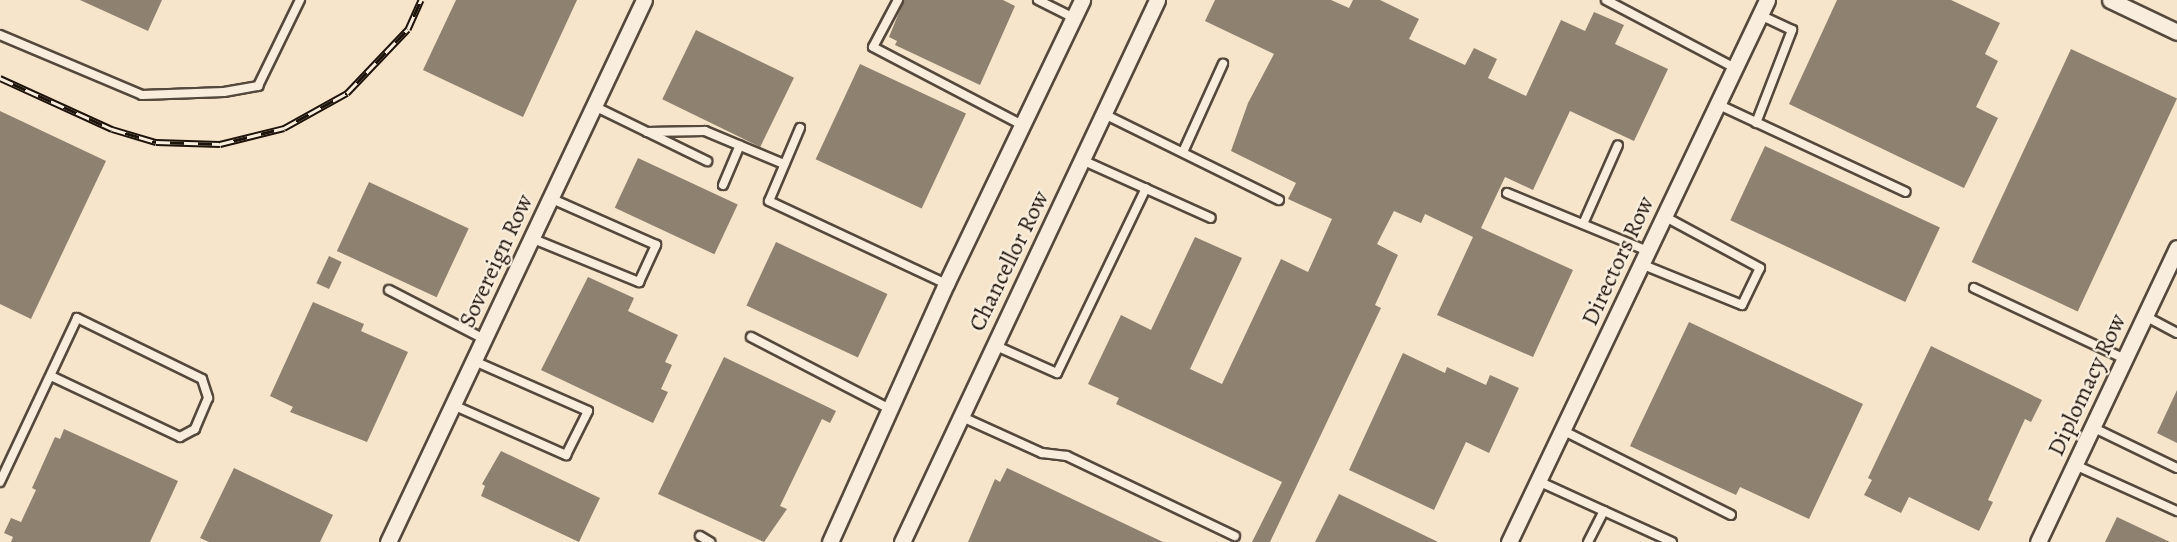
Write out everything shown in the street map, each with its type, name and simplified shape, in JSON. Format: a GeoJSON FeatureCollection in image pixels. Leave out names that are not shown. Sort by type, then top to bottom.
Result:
{"type":"FeatureCollection","features":[{"type":"Feature","properties":{"kind":"street","name":"Sovereign Row"},"geometry":{"type":"LineString","coordinates":[[388,542],[644,0]]}},
{"type":"Feature","properties":{"kind":"street","name":"Chancellor Row"},"geometry":{"type":"LineString","coordinates":[[830,542],[892,409],[946,284],[1083,0]]}},
{"type":"Feature","properties":{"kind":"street","name":"Chancellor Row"},"geometry":{"type":"LineString","coordinates":[[902,542],[1157,0]]}},
{"type":"Feature","properties":{"kind":"street","name":"Directors Row"},"geometry":{"type":"LineString","coordinates":[[1509,542],[1767,0]]}},
{"type":"Feature","properties":{"kind":"street"},"geometry":{"type":"LineString","coordinates":[[2110,0],[2177,32]]}},
{"type":"Feature","properties":{"kind":"street","name":"Diplomacy Row"},"geometry":{"type":"LineString","coordinates":[[2038,542],[2145,316],[2171,274],[2177,248]]}},
{"type":"Feature","properties":{"kind":"lane"},"geometry":{"type":"LineString","coordinates":[[0,35],[142,95],[224,92],[258,86],[300,0]]}},
{"type":"Feature","properties":{"kind":"lane"},"geometry":{"type":"LineString","coordinates":[[898,0],[873,47],[1024,126]]}},
{"type":"Feature","properties":{"kind":"lane"},"geometry":{"type":"LineString","coordinates":[[1038,0],[1074,18]]}},
{"type":"Feature","properties":{"kind":"lane"},"geometry":{"type":"LineString","coordinates":[[1606,0],[1735,68]]}},
{"type":"Feature","properties":{"kind":"lane"},"geometry":{"type":"LineString","coordinates":[[1756,123],[1792,30],[1760,15]]}},
{"type":"Feature","properties":{"kind":"lane"},"geometry":{"type":"LineString","coordinates":[[1183,152],[1223,64]]}},
{"type":"Feature","properties":{"kind":"lane"},"geometry":{"type":"LineString","coordinates":[[1717,104],[1906,192]]}},
{"type":"Feature","properties":{"kind":"lane"},"geometry":{"type":"LineString","coordinates":[[594,106],[707,161]]}},
{"type":"Feature","properties":{"kind":"lane"},"geometry":{"type":"LineString","coordinates":[[1104,114],[1279,201]]}},
{"type":"Feature","properties":{"kind":"lane"},"geometry":{"type":"LineString","coordinates":[[801,128],[769,201],[946,284]]}},
{"type":"Feature","properties":{"kind":"lane"},"geometry":{"type":"LineString","coordinates":[[647,132],[705,130],[784,164]]}},
{"type":"Feature","properties":{"kind":"lane"},"geometry":{"type":"LineString","coordinates":[[723,185],[740,145]]}},
{"type":"Feature","properties":{"kind":"lane"},"geometry":{"type":"LineString","coordinates":[[1583,224],[1618,145]]}},
{"type":"Feature","properties":{"kind":"lane"},"geometry":{"type":"LineString","coordinates":[[1082,160],[1211,218]]}},
{"type":"Feature","properties":{"kind":"lane"},"geometry":{"type":"LineString","coordinates":[[994,345],[1057,373],[1146,188]]}},
{"type":"Feature","properties":{"kind":"lane"},"geometry":{"type":"LineString","coordinates":[[1507,193],[1583,224],[1644,258],[1742,305],[1760,268],[1664,216]]}},
{"type":"Feature","properties":{"kind":"lane"},"geometry":{"type":"LineString","coordinates":[[531,238],[639,282],[656,244],[550,198]]}},
{"type":"Feature","properties":{"kind":"lane"},"geometry":{"type":"LineString","coordinates":[[1974,288],[2125,359]]}},
{"type":"Feature","properties":{"kind":"lane"},"geometry":{"type":"LineString","coordinates":[[389,290],[484,339]]}},
{"type":"Feature","properties":{"kind":"lane"},"geometry":{"type":"LineString","coordinates":[[2145,316],[2177,333]]}},
{"type":"Feature","properties":{"kind":"lane"},"geometry":{"type":"LineString","coordinates":[[0,482],[77,318],[202,379],[208,398],[195,429],[180,436],[51,376]]}},
{"type":"Feature","properties":{"kind":"lane"},"geometry":{"type":"LineString","coordinates":[[751,337],[892,409]]}},
{"type":"Feature","properties":{"kind":"lane"},"geometry":{"type":"LineString","coordinates":[[453,405],[566,455],[588,411],[474,361]]}},
{"type":"Feature","properties":{"kind":"lane"},"geometry":{"type":"LineString","coordinates":[[960,416],[1042,453],[1067,456],[1235,536]]}},
{"type":"Feature","properties":{"kind":"lane"},"geometry":{"type":"LineString","coordinates":[[2092,427],[2177,468]]}},
{"type":"Feature","properties":{"kind":"lane"},"geometry":{"type":"LineString","coordinates":[[1563,430],[1731,515]]}},
{"type":"Feature","properties":{"kind":"lane"},"geometry":{"type":"LineString","coordinates":[[2075,465],[2177,511]]}},
{"type":"Feature","properties":{"kind":"lane"},"geometry":{"type":"LineString","coordinates":[[1538,481],[1672,542]]}},
{"type":"Feature","properties":{"kind":"lane"},"geometry":{"type":"LineString","coordinates":[[1588,542],[1604,511]]}},
{"type":"Feature","properties":{"kind":"lane"},"geometry":{"type":"LineString","coordinates":[[700,536],[710,542]]}},
{"type":"Feature","properties":{"kind":"building"},"geometry":{"type":"Polygon","coordinates":[[[80,0],[162,0],[148,31],[80,0]]]}},
{"type":"Feature","properties":{"kind":"building"},"geometry":{"type":"Polygon","coordinates":[[[456,0],[577,0],[523,117],[423,70],[456,0]]]}},
{"type":"Feature","properties":{"kind":"building"},"geometry":{"type":"Polygon","coordinates":[[[904,0],[1003,0],[1015,6],[980,85],[895,45],[897,41],[889,37],[904,0]]]}},
{"type":"Feature","properties":{"kind":"building"},"geometry":{"type":"Polygon","coordinates":[[[1215,0],[1331,0],[1349,8],[1353,0],[1380,0],[1419,19],[1409,39],[1465,65],[1474,48],[1497,59],[1488,78],[1526,96],[1561,20],[1585,31],[1594,12],[1624,25],[1615,44],[1668,69],[1634,141],[1570,111],[1533,190],[1505,177],[1481,228],[1573,270],[1533,357],[1437,315],[1473,237],[1425,214],[1421,223],[1394,211],[1377,244],[1398,255],[1375,305],[1381,308],[1270,542],[1252,542],[1282,482],[1116,404],[1119,398],[1088,384],[1121,315],[1151,330],[1195,237],[1242,258],[1190,369],[1222,384],[1281,259],[1308,272],[1332,219],[1288,199],[1296,183],[1231,151],[1248,103],[1274,54],[1205,21],[1215,0]]]}},
{"type":"Feature","properties":{"kind":"building"},"geometry":{"type":"Polygon","coordinates":[[[1837,0],[1951,0],[2000,23],[1985,54],[1998,61],[1976,107],[1998,118],[1964,188],[1789,104],[1837,0]]]}},
{"type":"Feature","properties":{"kind":"building"},"geometry":{"type":"Polygon","coordinates":[[[696,30],[794,78],[760,147],[662,99],[696,30]]]}},
{"type":"Feature","properties":{"kind":"building"},"geometry":{"type":"Polygon","coordinates":[[[2071,49],[2177,98],[2078,311],[1972,262],[2071,49]]]}},
{"type":"Feature","properties":{"kind":"building"},"geometry":{"type":"Polygon","coordinates":[[[860,64],[966,113],[922,209],[816,159],[860,64]]]}},
{"type":"Feature","properties":{"kind":"building"},"geometry":{"type":"Polygon","coordinates":[[[0,111],[106,161],[31,319],[0,304],[0,111]]]}},
{"type":"Feature","properties":{"kind":"building"},"geometry":{"type":"Polygon","coordinates":[[[1765,146],[1940,228],[1905,302],[1730,220],[1765,146]]]}},
{"type":"Feature","properties":{"kind":"building"},"geometry":{"type":"Polygon","coordinates":[[[638,158],[738,204],[714,254],[615,208],[638,158]]]}},
{"type":"Feature","properties":{"kind":"building"},"geometry":{"type":"Polygon","coordinates":[[[369,182],[469,228],[437,297],[337,251],[369,182]]]}},
{"type":"Feature","properties":{"kind":"building"},"geometry":{"type":"Polygon","coordinates":[[[776,242],[887,294],[858,357],[746,305],[776,242]]]}},
{"type":"Feature","properties":{"kind":"building"},"geometry":{"type":"Polygon","coordinates":[[[329,256],[342,262],[329,289],[316,283],[329,256]]]}},
{"type":"Feature","properties":{"kind":"building"},"geometry":{"type":"Polygon","coordinates":[[[588,277],[634,298],[628,311],[678,335],[665,362],[672,365],[661,389],[668,392],[653,423],[541,370],[588,277]]]}},
{"type":"Feature","properties":{"kind":"building"},"geometry":{"type":"Polygon","coordinates":[[[313,302],[364,324],[361,331],[408,352],[367,442],[290,412],[293,407],[270,396],[313,302]]]}},
{"type":"Feature","properties":{"kind":"building"},"geometry":{"type":"Polygon","coordinates":[[[1689,322],[1863,404],[1809,519],[1740,487],[1736,495],[1630,446],[1689,322]]]}},
{"type":"Feature","properties":{"kind":"building"},"geometry":{"type":"Polygon","coordinates":[[[1931,346],[2042,400],[2031,422],[2025,419],[1988,500],[1993,502],[1979,531],[1909,497],[1901,513],[1864,495],[1872,480],[1868,478],[1931,346]]]}},
{"type":"Feature","properties":{"kind":"building"},"geometry":{"type":"Polygon","coordinates":[[[1403,353],[1445,373],[1447,367],[1486,385],[1490,375],[1519,388],[1489,453],[1466,442],[1434,510],[1349,470],[1403,353]]]}},
{"type":"Feature","properties":{"kind":"building"},"geometry":{"type":"Polygon","coordinates":[[[724,357],[836,411],[830,423],[822,419],[780,506],[787,509],[764,542],[658,494],[724,357]]]}},
{"type":"Feature","properties":{"kind":"building"},"geometry":{"type":"Polygon","coordinates":[[[2177,390],[2177,443],[2157,433],[2177,390]]]}},
{"type":"Feature","properties":{"kind":"building"},"geometry":{"type":"Polygon","coordinates":[[[64,429],[178,481],[150,542],[11,542],[13,537],[4,533],[11,518],[21,522],[36,490],[32,488],[55,437],[60,439],[64,429]]]}},
{"type":"Feature","properties":{"kind":"building"},"geometry":{"type":"Polygon","coordinates":[[[501,451],[600,498],[579,542],[481,496],[485,486],[482,484],[501,451]]]}},
{"type":"Feature","properties":{"kind":"building"},"geometry":{"type":"Polygon","coordinates":[[[234,468],[333,515],[320,542],[209,542],[200,538],[234,468]]]}},
{"type":"Feature","properties":{"kind":"building"},"geometry":{"type":"Polygon","coordinates":[[[1007,468],[1163,542],[968,542],[995,479],[1000,482],[1007,468]]]}},
{"type":"Feature","properties":{"kind":"building"},"geometry":{"type":"Polygon","coordinates":[[[1339,494],[1438,542],[1315,542],[1339,494]]]}},
{"type":"Feature","properties":{"kind":"building"},"geometry":{"type":"Polygon","coordinates":[[[2117,517],[2170,542],[2105,542],[2117,517]]]}},
{"type":"Feature","properties":{"kind":"railway"},"geometry":{"type":"LineString","coordinates":[[0,78],[112,129],[156,142],[220,144],[284,128],[347,93],[408,29],[421,0]]}}]}
